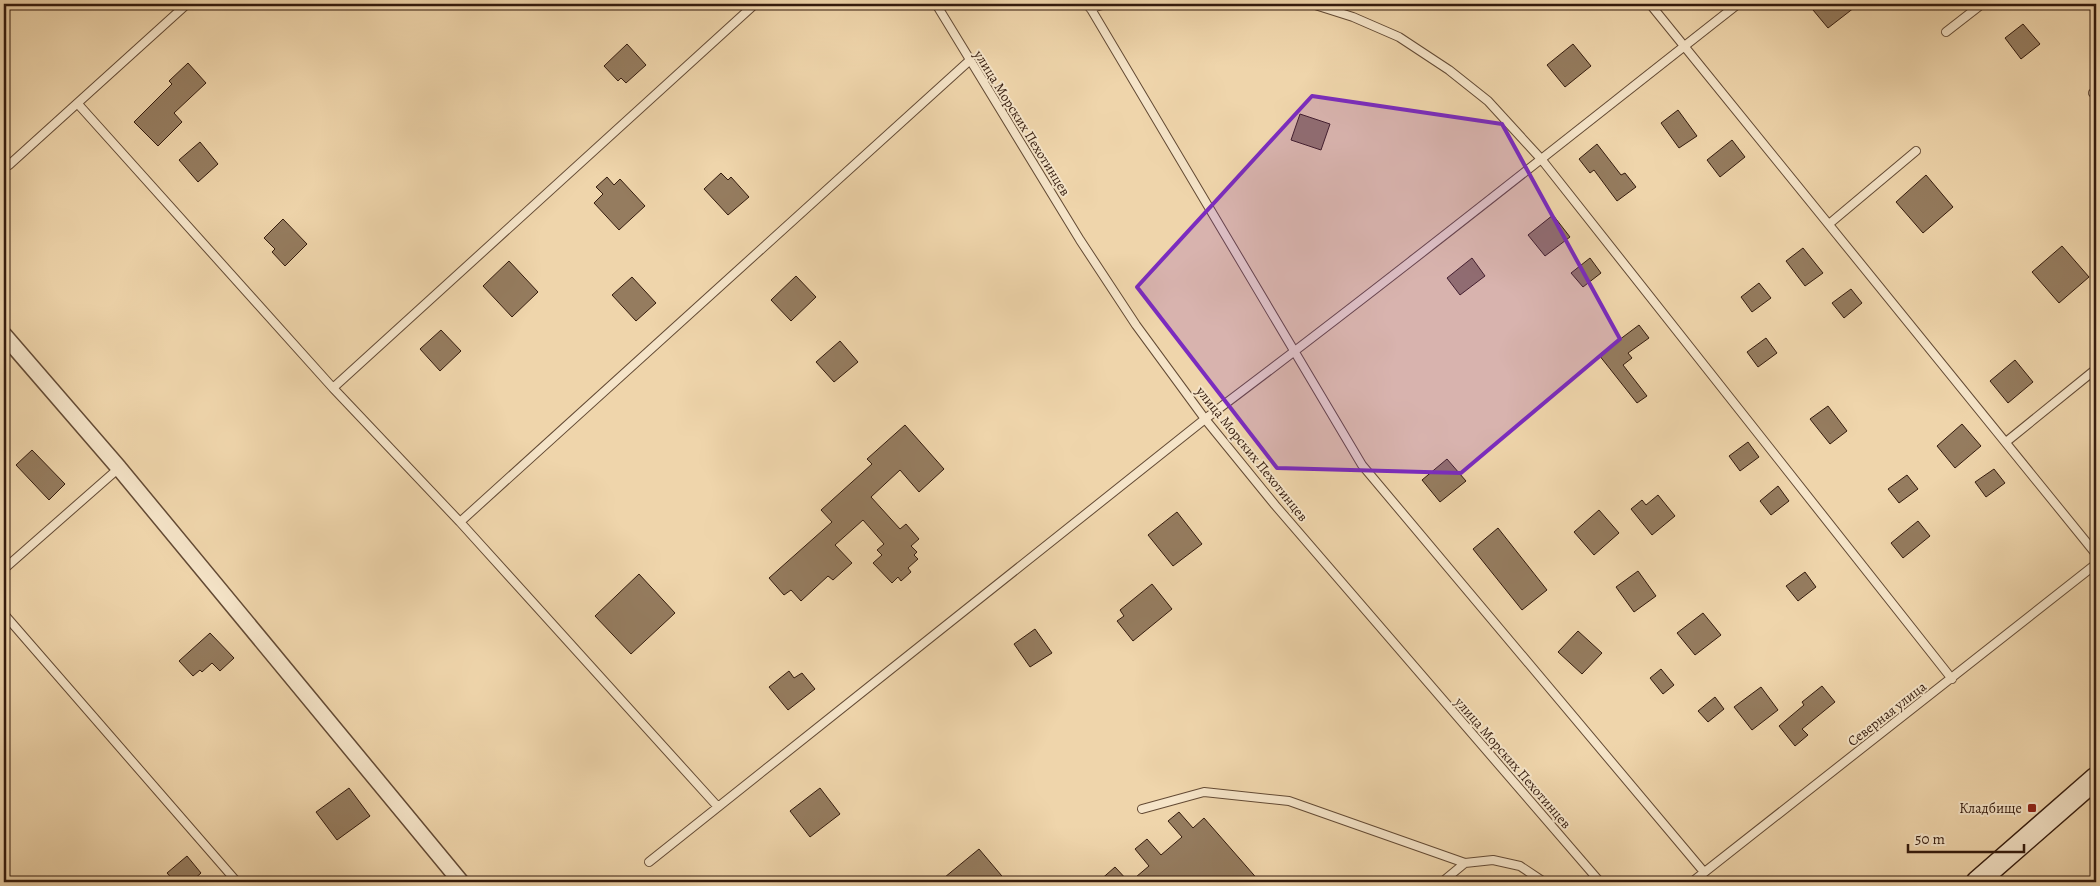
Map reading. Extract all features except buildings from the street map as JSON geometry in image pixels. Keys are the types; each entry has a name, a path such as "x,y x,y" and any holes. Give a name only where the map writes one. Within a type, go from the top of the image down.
{"main road":[{"path":"1977,882 2096,778"}],"street":[{"path":"4,336 119,468 462,882"}],"lane":[{"path":"10,165 187,4"},
{"path":"333,388 755,4"},
{"name":"улица Морских Пехотинцев","path":"936,4 969,61 1085,248 1136,324 1205,419 1276,505 1600,882"},
{"path":"1107,4 1089,6 1362,465 1704,872"},
{"path":"1312,4 1353,17 1399,37 1449,70 1488,101 1542,160 1952,679"},
{"path":"1650,4 2096,554"},
{"path":"649,862 1205,419 1296,352 1738,4"},
{"path":"1946,32 1982,4"},
{"path":"460,522 969,61"},
{"path":"78,104 333,388 460,522 718,807"},
{"path":"1829,224 1916,151"},
{"path":"2006,442 2096,369"},
{"path":"4,569 119,468"},
{"name":"Северная улица","path":"1692,882 2096,564"},
{"path":"4,614 237,882"},
{"path":"1142,809 1204,792 1289,801 1465,863 1493,860 1520,866 1544,882"},
{"path":"1442,882 1465,863"}],"highlighted area":[{"path":"1312,96 1502,124 1620,339 1461,473 1277,468 1137,287"}],"place":[{"name":"Кладбище","path":"2032,808"}]}
